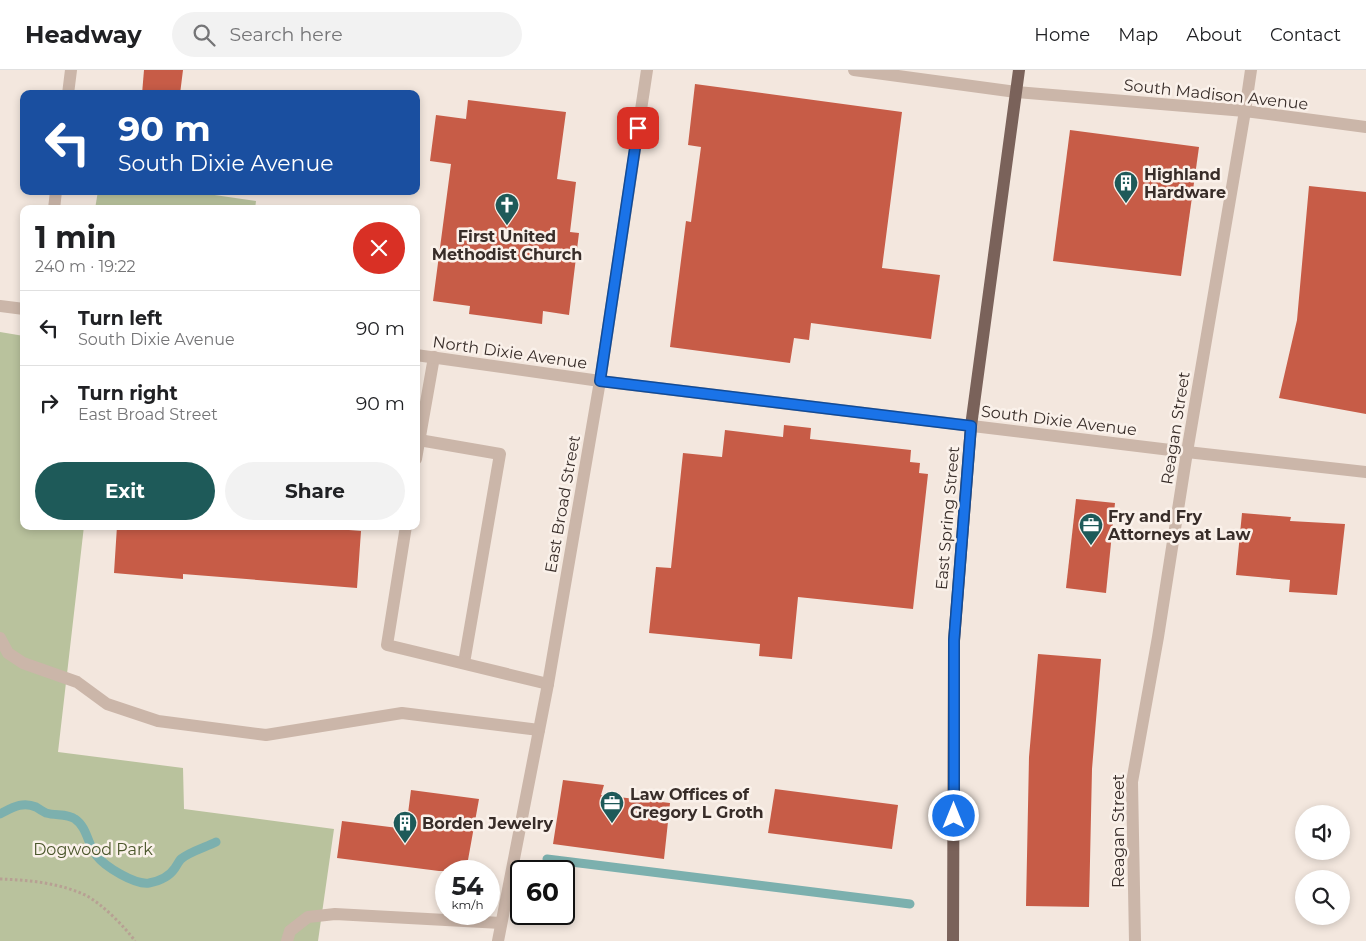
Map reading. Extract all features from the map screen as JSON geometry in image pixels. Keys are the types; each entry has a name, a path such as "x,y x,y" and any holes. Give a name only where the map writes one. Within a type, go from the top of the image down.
{"main road":[{"name":"East Spring Street","path":"953,941 954,640 971,426 1019,70"}],"street":[{"path":"68,90 71,70"},
{"name":"East Broad Street","path":"498,941 548,684 600,381 647,70"},
{"name":"South Madison Avenue","path":"854,70 1016,92 1245,112 1366,127"},
{"name":"Reagan Street","path":"1135,941 1132,782 1159,630 1251,70"},
{"path":"0,306 20,308"},
{"name":"North Dixie Avenue","path":"420,356 600,381"},
{"path":"420,435 434,358"},
{"name":"South Dixie Avenue","path":"600,381 1366,472"},
{"path":"420,440 500,454 464,663"},
{"path":"405,530 387,645 548,684"},
{"path":"0,638 8,653 23,662 77,682 107,704 158,721 266,735 402,713 539,730"},
{"path":"287,941 290,931 308,917 336,914 501,923"}],"path":[{"path":"0,879 26,880 55,885 88,896 111,914 135,941"}],"green space":[{"path":"97,195 215,195 256,201 256,205 96,205"},
{"name":"Dogwood Park","path":"0,332 20,335 20,530 84,530 58,752 183,768 184,809 334,829 318,941 0,941"}],"building":[{"path":"144,70 183,70 180,90 142,90"},
{"path":"695,84 902,112 882,268 940,275 931,339 811,323 809,340 794,338 790,363 670,347 686,221 691,222 701,147 688,145"},
{"path":"468,100 566,112 557,179 576,182 570,232 579,233 569,315 543,311 542,324 469,314 470,306 433,301 451,164 430,161 436,115 466,119"},
{"name":"Highland Hardware","path":"1070,130 1199,147 1181,276 1053,261"},
{"path":"1309,186 1366,192 1366,414 1279,398 1297,320"},
{"path":"784,425 811,428 810,439 911,450 910,462 920,463 919,473 928,474 913,609 798,597 792,659 759,656 760,644 649,633 656,567 671,568 683,453 722,457 725,430 783,437"},
{"name":"Fry and Fry Attorneys at Law","path":"1076,499 1115,503 1106,593 1066,588"},
{"path":"1242,513 1291,517 1290,521 1345,524 1337,595 1289,592 1290,580 1236,575"},
{"path":"117,530 361,531 357,588 183,574 183,579 114,573"},
{"path":"1038,654 1101,659 1092,769 1089,907 1026,906 1029,757"},
{"name":"Law Offices of Gregory L Groth","path":"563,780 604,785 601,795 670,803 664,859 553,844"},
{"path":"775,789 898,805 892,849 768,833"},
{"name":"Borden Jewelry","path":"411,790 479,799 468,860 435,860 435,870 337,858 342,821 406,829"}],"waterway":[{"path":"0,814 17,806 31,805 46,813 72,817 79,822 85,831 93,851 100,860 128,878 143,883 164,878 173,871 184,856 216,842"},
{"path":"547,859 910,904"}],"place":[{"name":"Highland Hardware","path":"1126,204"},
{"name":"First United Methodist Church","path":"507,226"},
{"name":"Fry and Fry Attorneys at Law","path":"1091,546"},
{"name":"Law Offices of Gregory L Groth","path":"612,824"},
{"name":"Borden Jewelry","path":"405,844"}],"route":[{"path":"638,128 600,381 971,426 954,640 954,816"}]}
